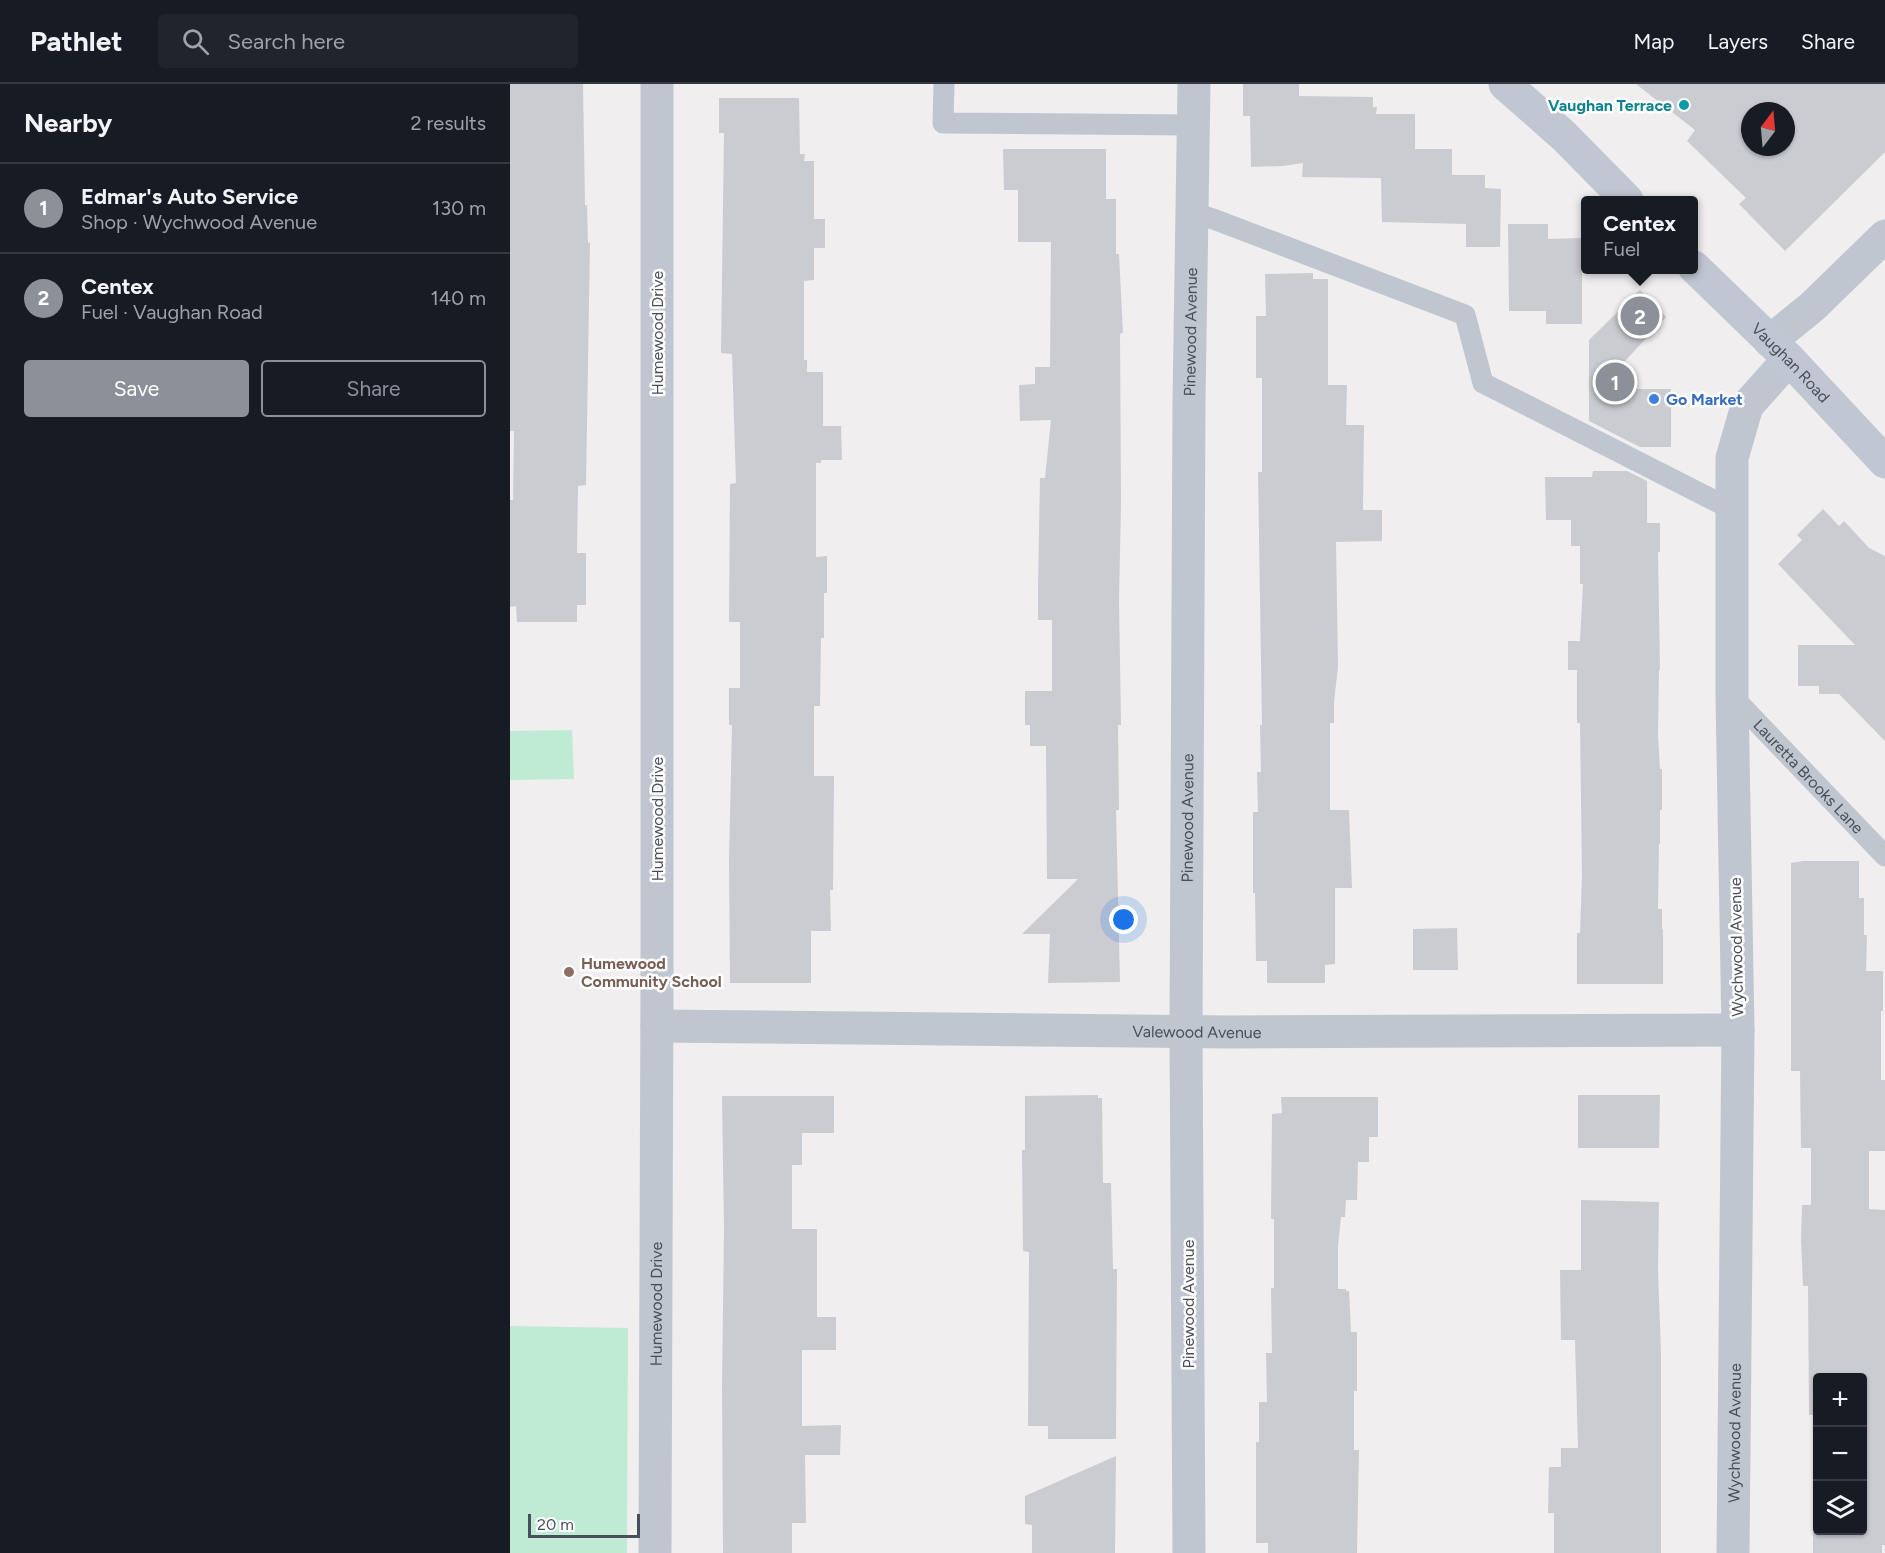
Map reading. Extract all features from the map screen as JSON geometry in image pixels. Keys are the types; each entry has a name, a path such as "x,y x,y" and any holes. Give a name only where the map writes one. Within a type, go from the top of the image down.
{"street":[{"name":"Humewood Drive","path":"655,1553 657,84"},
{"name":"Pinewood Avenue","path":"1190,1553 1186,1031 1188,401 1194,84"},
{"path":"1505,84 1564,136 1622,196"},
{"name":"Wychwood Avenue","path":"1733,1553 1738,1030 1732,696 1732,458 1747,406 1779,350 1812,308 1885,236"},
{"name":"Vaughan Road","path":"1698,271 1779,350 1885,462"},
{"name":"Valewood Avenue","path":"657,1026 1186,1031 1738,1030"}],"lane":[{"path":"944,84 943,123 1192,125"},
{"path":"1191,212 1216,219 1466,315 1483,383 1733,510"},
{"name":"Lauretta Brooks Lane","path":"1732,696 1885,856"}],"green space":[{"path":"572,730 574,779 510,780 510,731"},
{"path":"510,1326 628,1328 627,1553 510,1553"}],"building":[{"path":"510,84 583,84 585,205 587,205 588,243 590,243 586,485 578,486 577,553 586,553 586,605 577,605 577,622 517,622 516,606 510,607 510,500 513,500 514,431 510,431"},
{"path":"1243,84 1299,84 1299,96 1373,97 1373,107 1377,107 1376,114 1415,114 1415,149 1452,149 1452,175 1485,175 1485,188 1501,189 1500,247 1466,247 1466,224 1382,222 1381,178 1302,177 1303,163 1251,167 1250,116 1243,116"},
{"path":"1636,84 1885,84 1885,152 1785,251 1739,204 1746,198 1687,141 1695,130"},
{"path":"719,98 799,98 800,154 805,154 804,161 814,161 814,219 825,219 825,248 814,248 814,280 804,281 804,360 807,360 807,372 823,372 823,426 841,426 842,460 821,460 821,463 816,463 816,557 827,556 827,593 824,593 824,638 821,638 820,706 814,706 814,776 834,776 833,890 830,890 831,931 811,931 811,983 730,983 729,860 732,725 729,725 729,688 740,688 740,622 729,622 730,484 736,483 732,354 721,353 724,133 719,133"},
{"path":"1003,149 1106,149 1106,199 1116,199 1116,254 1119,254 1123,333 1120,334 1121,725 1118,725 1119,810 1116,810 1120,982 1048,983 1050,934 1022,934 1078,879 1047,879 1046,746 1030,746 1030,725 1025,725 1025,691 1052,691 1052,620 1038,620 1040,478 1045,478 1051,420 1020,421 1019,385 1035,384 1035,367 1050,367 1051,242 1018,242 1018,190 1004,190"},
{"path":"1508,224 1548,224 1548,239 1581,238 1582,324 1546,324 1546,311 1509,311"},
{"path":"1313,273 1313,279 1328,279 1328,385 1347,385 1346,425 1364,425 1363,510 1382,510 1382,541 1336,542 1338,667 1334,723 1330,723 1330,810 1349,810 1352,888 1335,888 1335,964 1325,965 1325,983 1267,983 1267,961 1256,961 1255,893 1253,893 1253,812 1258,812 1257,772 1261,772 1260,725 1262,725 1258,472 1262,472 1262,378 1256,378 1256,316 1266,316 1265,274"},
{"path":"1640,290 1666,317 1599,389 1671,389 1671,447 1640,447 1589,421 1589,340"},
{"path":"1593,471 1627,471 1647,481 1647,523 1660,523 1658,735 1660,769 1662,769 1662,810 1660,810 1658,909 1662,909 1663,984 1577,984 1577,933 1580,933 1582,876 1580,723 1577,723 1577,670 1568,670 1568,641 1580,641 1583,584 1580,584 1580,546 1571,546 1571,520 1546,520 1545,477 1592,477"},
{"path":"1823,509 1839,526 1844,521 1869,548 1885,556 1885,741 1839,694 1819,694 1819,686 1798,686 1798,645 1855,645 1778,564 1802,540 1797,535"},
{"path":"1859,861 1859,898 1864,898 1864,935 1867,935 1866,971 1883,971 1881,1080 1885,1080 1885,1151 1869,1151 1869,1209 1885,1210 1885,1545 1882,1545 1882,1553 1813,1553 1813,1535 1867,1535 1867,1373 1813,1373 1813,1415 1809,1415 1808,1286 1803,1286 1801,1240 1802,1205 1811,1205 1811,1148 1801,1148 1800,1071 1791,1071 1791,863"},
{"path":"1457,928 1458,970 1413,970 1413,929"},
{"path":"1098,1095 1098,1098 1102,1098 1103,1183 1111,1183 1113,1269 1117,1269 1116,1439 1048,1439 1048,1426 1028,1426 1029,1252 1023,1251 1022,1150 1025,1150 1025,1096"},
{"path":"1578,1095 1660,1095 1659,1148 1578,1148"},
{"path":"722,1096 834,1096 834,1133 802,1133 802,1165 792,1165 792,1229 817,1229 817,1317 836,1317 836,1350 802,1350 802,1426 841,1425 840,1455 805,1455 806,1523 792,1523 792,1553 723,1553"},
{"path":"1281,1097 1378,1097 1378,1137 1369,1137 1369,1162 1358,1162 1357,1200 1346,1200 1345,1217 1341,1217 1338,1246 1338,1289 1349,1291 1351,1332 1357,1332 1354,1450 1359,1450 1357,1553 1268,1553 1268,1543 1256,1543 1256,1442 1259,1442 1259,1402 1267,1402 1266,1353 1272,1353 1271,1288 1274,1288 1274,1219 1271,1219 1272,1114 1282,1113"},
{"path":"1581,1200 1659,1202 1661,1553 1554,1553 1554,1513 1548,1513 1549,1467 1561,1467 1561,1448 1578,1448 1575,1340 1561,1340 1560,1270 1581,1270"},
{"path":"1116,1456 1115,1553 1032,1553 1032,1525 1025,1524 1025,1496"}],"place":[{"name":"Vaughan Terrace","path":"1684,105"},
{"name":"Centex","path":"1640,316"},
{"name":"Edmar's Auto Service","path":"1615,382"},
{"name":"Go Market","path":"1654,399"},
{"name":"Humewood Community School","path":"569,972"}]}
